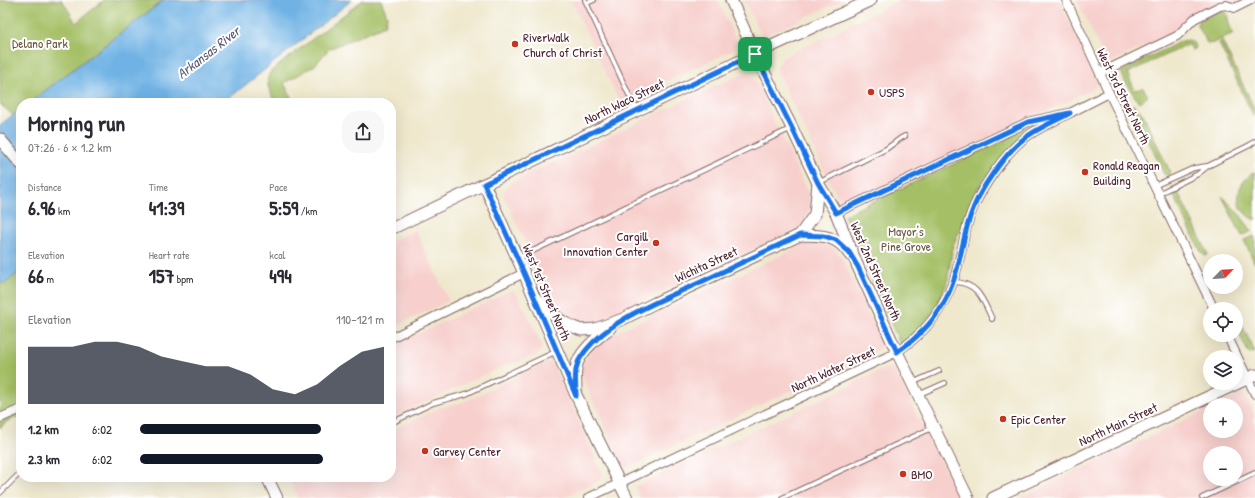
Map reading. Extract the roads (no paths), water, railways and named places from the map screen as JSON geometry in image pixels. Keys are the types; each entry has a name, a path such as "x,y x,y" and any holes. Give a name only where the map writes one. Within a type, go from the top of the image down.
{"street":[{"name":"West 2nd Street North","path":"731,0 755,54 818,183 836,213 858,267 897,352 968,498"},
{"name":"North Waco Street","path":"396,226 871,0"},
{"name":"West 3rd Street North","path":"1066,0 1109,93 1211,302"},
{"path":"1100,73 1177,36 1194,19 1220,6 1226,5 1235,8 1251,0"},
{"path":"836,213 1028,122 1070,113 1109,93"},
{"name":"North Water Street","path":"588,498 897,352 916,337 938,312 953,282 970,217 978,198 991,178 1007,156 1020,142 1031,134 1070,113"},
{"path":"0,139 16,158"},
{"path":"800,235 815,214 818,183"},
{"name":"West 1st Street North","path":"484,184 518,258 576,396 627,498"},
{"path":"800,235 824,236 836,240 849,252 858,267"},
{"name":"Wichita Street","path":"623,319 800,235"},
{"path":"396,336 524,273"},
{"path":"535,298 560,320 581,330 595,329 623,319"},
{"path":"576,396 576,368 580,358 588,347 600,336 623,319"},
{"path":"1231,342 1251,377 1255,394"},
{"name":"North Main Street","path":"993,498 1251,377"},
{"path":"0,418 16,411"},
{"path":"271,482 277,498"}],"lane":[{"path":"594,0 586,2 636,111"},
{"path":"518,258 792,128"},
{"path":"818,183 886,150 905,136"},
{"path":"1158,194 1198,174 1208,166 1253,145 1255,141"},
{"path":"1154,186 1194,168 1208,166"},
{"path":"953,282 968,284 975,289 992,319"},
{"path":"396,421 433,403 466,394 557,351"},
{"path":"912,383 939,371"},
{"path":"917,395 945,383"},
{"path":"782,498 933,428"},
{"path":"1202,498 1255,473"},
{"path":"0,493 16,477"}],"water":[{"name":"Arkansas River","path":"164,0 352,0 229,98 36,98"},
{"path":"16,113 16,275 4,284 2,282 0,283 0,125"}],"place":[{"name":"RiverWalk Church of Christ","path":"515,44"},
{"name":"USPS","path":"871,92"},
{"name":"Ronald Reagan Building","path":"1085,172"},
{"name":"Cargill Innovation Center","path":"656,243"},
{"name":"Epic Center","path":"1003,419"},
{"name":"Garvey Center","path":"425,451"},
{"name":"BMO","path":"903,474"}],"park label":[{"name":"Delano Park","path":"40,43"},
{"name":"Mayor's Pine Grove","path":"906,238"}]}
